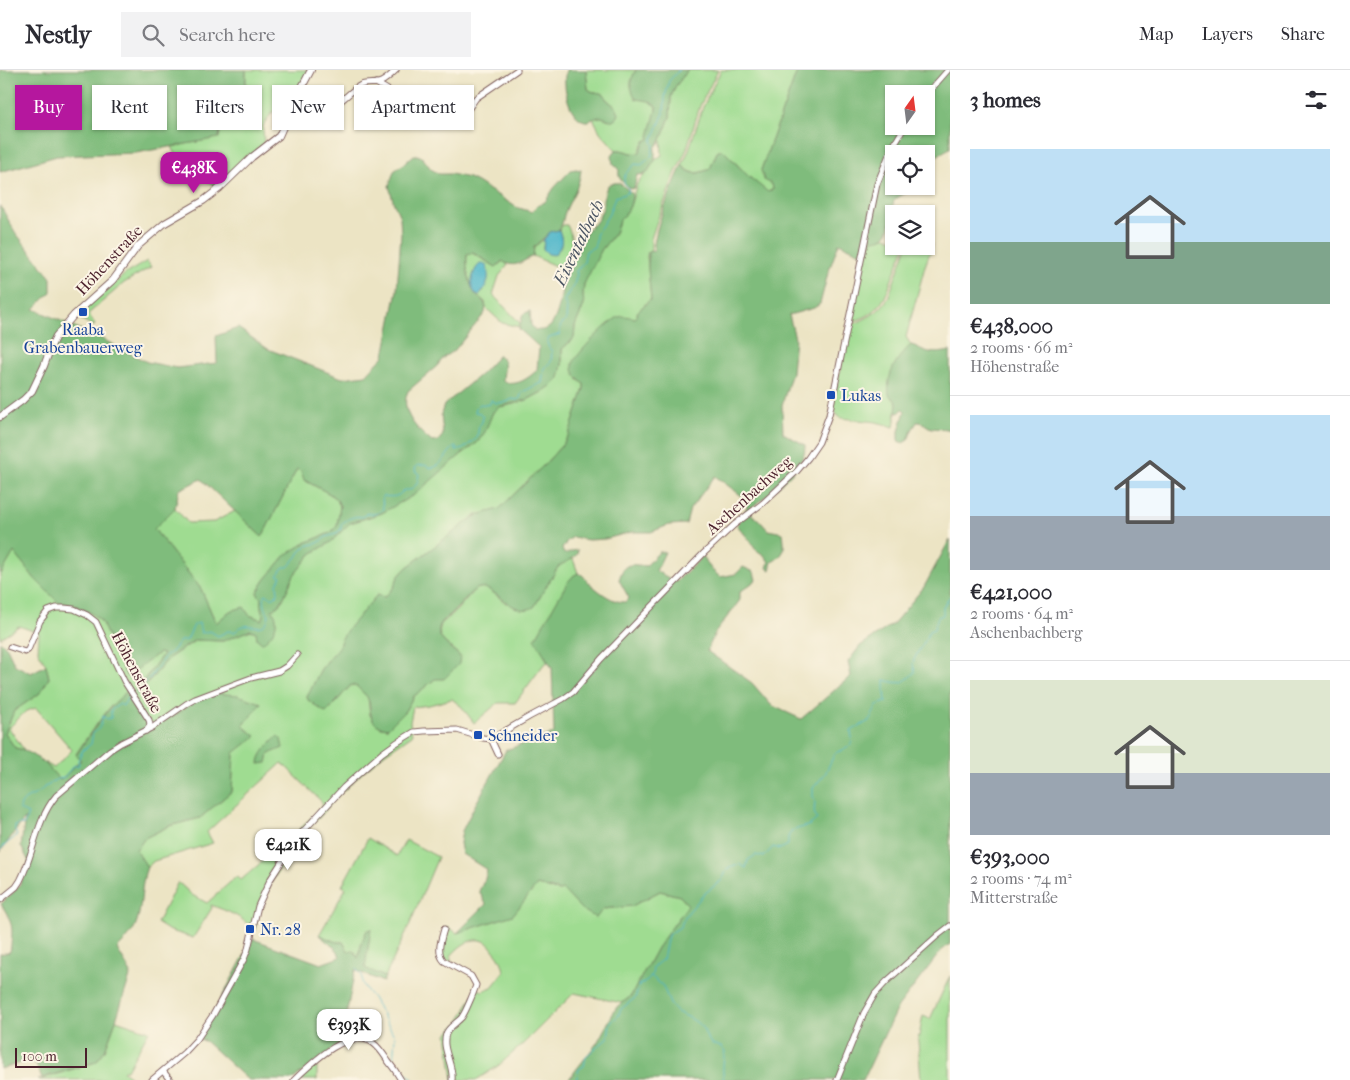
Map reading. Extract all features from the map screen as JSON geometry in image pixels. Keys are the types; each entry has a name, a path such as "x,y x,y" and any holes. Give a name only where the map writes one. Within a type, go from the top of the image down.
{"street":[{"name":"Höhenstraße","path":"302,85 311,70"},
{"path":"344,98 360,85 381,82 396,70"},
{"path":"376,83 430,116 453,123 461,120 480,94 517,70"},
{"path":"935,85 948,70"},
{"name":"Höhenstraße","path":"0,417 24,400 32,391 56,336 74,315 113,280 138,246 165,224 211,196 252,157 280,136 283,130"},
{"name":"Aschenbachweg","path":"491,739 568,696 601,659 704,553 734,525 773,494 797,471 815,449 822,436 829,415 877,184 891,150 900,135"},
{"name":"Höhenstraße","path":"10,647 25,652 28,650 40,621 51,609 74,609 87,614 96,622 124,681 149,720 149,727 146,731"},
{"path":"0,900 16,887 20,881 47,809 56,796 110,750 146,731 195,699 251,678 279,671 287,666 297,655"},
{"path":"152,1080 191,1046 213,1015 244,959 258,906 264,893 286,855 303,831 344,787 382,754 414,732 457,730 491,739 498,754"},
{"path":"837,1080 864,1013 875,994 887,981 950,926"},
{"path":"444,929 439,950 441,957 444,961 471,976 476,985 462,1016 448,1030 446,1035 452,1080"},
{"path":"294,1080 316,1060 336,1046 346,1041 355,1040 366,1040 374,1044 401,1080"},
{"path":"163,1071 170,1080"}],"green space":[{"path":"0,70 246,70 246,85 177,85 177,130 220,130 219,138 136,153 57,156 0,172"},
{"path":"246,70 308,70 300,85 272,85 272,112 263,126 264,145 225,182 216,187 181,163 172,147 219,137 220,130 262,130 262,85 246,85"},
{"path":"566,70 586,70 588,89 605,95 606,99 617,108 619,114 617,118 611,120 598,117 585,121 579,118 570,107 565,83"},
{"path":"586,70 636,70 633,76 649,101 656,106 650,139 642,145 639,153 616,150 600,132 593,118 601,117 609,120 617,108 606,99 605,95 588,89"},
{"path":"636,70 688,70 675,87 671,97 670,117 661,140 655,148 655,160 646,174 637,175 634,188 631,189 620,179 619,170 613,164 612,155 616,150 639,153 645,141 650,139 649,136 656,110 656,106 649,101 636,99 634,95 631,84"},
{"path":"688,70 718,70 700,106 686,151 675,174 651,239 651,251 648,252 647,256 651,299 638,311 635,318 628,317 577,379 584,384 584,389 569,434 563,444 499,509 477,515 406,568 385,598 377,595 341,640 339,647 321,669 307,697 308,700 326,713 352,684 356,685 368,698 370,715 373,720 381,727 388,728 405,711 413,697 460,656 442,640 439,632 441,624 456,611 474,590 486,587 506,603 534,607 558,567 564,562 573,559 578,573 573,576 544,655 548,662 544,664 515,703 498,703 474,723 462,707 452,699 413,707 410,722 412,735 383,755 362,773 304,833 272,881 260,907 255,931 239,918 211,905 212,908 193,938 168,930 157,923 178,882 192,895 207,903 237,876 241,880 303,826 323,805 282,763 207,832 213,843 154,861 147,867 136,850 145,838 169,826 200,818 232,791 234,753 243,726 261,703 196,700 176,715 149,726 127,692 111,706 92,730 76,754 81,759 60,781 44,762 54,768 72,750 36,708 26,711 9,728 24,750 15,748 5,733 14,711 40,693 49,678 46,665 38,651 39,633 19,626 0,638 0,576 14,551 35,579 58,602 77,606 101,621 126,676 159,653 163,654 135,692 138,694 169,658 196,640 223,641 250,630 257,632 272,610 279,605 294,575 311,554 331,542 350,523 382,513 477,443 493,412 499,407 527,400 542,392 562,365 562,349 574,338 575,326 584,305 584,284 591,268 602,249 615,233 619,221 630,206 637,184 655,160 662,155 661,140 670,117 671,97 675,87"},
{"path":"721,70 800,70 796,74 761,170 772,184 773,189 768,193 721,150 717,152 710,169 695,173 682,165 703,107"},
{"path":"800,70 950,70 950,148 935,159 935,145 885,145 885,195 902,195 894,201 893,205 885,205 885,236 881,239 871,241 865,255 839,243 828,273 820,304 814,308 789,315 795,338 792,372 782,405 783,433 805,445 800,463 793,472 751,508 752,515 768,530 783,533 784,550 772,562 770,570 767,568 769,562 765,556 755,549 737,525 747,507 746,499 715,476 690,509 686,524 669,525 651,532 632,532 605,539 588,540 573,537 567,541 562,549 564,554 574,550 578,550 577,553 573,558 558,567 534,607 519,609 485,588 473,591 439,627 440,637 460,656 459,664 444,679 435,679 413,697 405,711 388,728 376,724 371,716 367,697 355,686 351,685 326,713 308,700 307,697 321,669 339,647 347,630 377,595 385,597 406,568 472,518 499,509 563,444 569,434 584,389 584,384 577,378 573,370 575,360 586,346 615,319 621,316 635,318 638,311 651,299 648,252 654,251 656,232 682,165 695,173 710,169 717,152 721,150 768,192 773,189 772,184 764,180 761,170 796,74"},
{"path":"414,155 417,155 422,157 431,169 439,174 451,174 469,178 516,207 532,212 537,206 545,202 554,188 571,170 581,170 578,183 559,230 550,232 534,247 533,256 514,265 502,261 496,267 473,253 467,255 470,282 475,294 484,302 485,313 454,351 445,356 437,366 408,391 406,398 406,406 411,420 432,442 438,441 443,435 441,414 444,405 481,374 499,355 504,364 503,381 508,383 522,381 537,370 539,347 519,329 523,314 530,311 531,325 535,330 545,330 551,325 557,314 562,292 562,281 557,278 561,271 567,273 588,229 597,221 603,208 603,199 607,186 618,183 632,193 630,206 619,221 615,233 602,249 584,284 584,305 575,326 574,338 562,349 562,365 559,378 554,384 527,400 499,407 493,412 485,432 477,443 414,495 382,513 350,523 331,542 311,554 294,575 279,605 272,610 276,616 276,625 265,641 262,643 257,639 256,632 251,630 223,641 195,640 169,658 138,694 135,692 163,654 159,653 127,677 101,621 77,606 58,602 35,579 14,552 0,576 0,205 15,232 51,278 51,292 34,309 100,338 147,362 177,368 217,363 216,336 238,328 268,349 342,378 366,375 384,356 397,290 401,234 400,217 389,186 394,171","holes":["297,469 301,471 304,480 330,494 337,500 340,506 337,526 330,533 305,543 286,555 265,580 257,593 262,600 261,608 264,615 262,620 249,615 244,607 230,611 216,623 201,589 154,529 175,508 179,490 201,479 262,537"]},
{"path":"563,225 567,225 571,238 567,273 533,256 534,247 544,239 543,249 554,254 557,251 561,243 559,230"},
{"path":"885,237 885,255 901,255 882,302 872,313 853,321 851,318 861,266 870,242"},
{"path":"472,253 496,267 503,261 508,265 499,276 493,295 520,323 519,327 502,323 486,308 485,302 478,296 484,290 473,275 472,287 468,275 467,255"},
{"path":"904,255 929,255 906,337 911,345 905,351 893,398 897,402 894,427 876,422 841,418 835,412 833,403 849,328 872,315 881,308 888,298"},
{"path":"147,261 151,267 124,283 88,314 95,324 94,326 78,318 78,315 114,281 116,282 125,274"},
{"path":"911,345 930,352 950,351 950,430 932,428 917,422 908,440 903,443 898,441 898,435 905,411 903,409 899,413 896,412 897,402 889,395 888,388 893,367"},
{"path":"297,469 301,471 304,480 330,494 337,500 340,506 337,526 330,533 305,543 281,561 265,580 257,593 262,600 261,608 264,615 262,620 230,611 216,623 201,589 154,529 175,508 188,523 214,522 235,511 262,537"},
{"path":"950,539 950,944 941,951 896,1010 863,1080 568,1080 597,1043 616,1008 631,996 657,948 688,905 680,896 660,891 632,906 603,909 596,918 581,909 563,890 559,891 537,885 513,915 457,933 486,904 479,891 487,870 462,854 460,843 462,831 506,750 554,733 552,668 535,639 567,583 578,573 608,597 616,601 625,602 629,598 619,580 625,567 631,565 646,566 659,552 665,552 656,571 676,582 703,556 711,569 720,577 736,574 743,567 754,572 756,580 740,592 740,600 715,633 707,651 752,683 771,705 801,719 851,676 848,662 860,646 893,624 924,587"},
{"path":"0,641 7,648 15,665 31,673 46,665 49,678 40,693 14,711 5,733 15,748 24,750 44,762 60,780 81,760 76,755 106,713 127,691 149,726 176,715 196,700 214,693 238,695 261,703 243,726 256,736 234,753 232,791 200,818 169,826 145,838 136,850 147,867 143,880 139,914 136,925 131,933 117,949 131,973 105,1050 96,1062 42,1078 34,1059 0,1069 0,954 10,952 12,932 12,927 1,904 19,886 29,862 21,846 25,818 0,852"},
{"path":"278,736 281,739 283,748 269,754 267,763 259,764 263,752"},
{"path":"368,838 397,856 406,840 438,857 385,977 365,969 362,941 358,959 348,951 343,942 337,942 319,935 346,888 342,886"},
{"path":"537,885 559,891 563,889 581,909 632,906 660,891 680,896 688,905 657,948 631,996 622,1003 574,993 498,1066 476,1080 453,1080 447,1034 459,1022 477,988 482,991 492,987 504,972 498,956 486,942 481,940 471,941 462,945 451,956 451,962 444,959 441,950 447,926 457,933 512,915"},
{"path":"371,929 365,968 385,977 383,982 355,970 344,1026 371,1030 375,1032 374,1035 367,1039 345,1040 292,1080 248,1080 205,1041 199,1040 253,939 321,964 340,957 334,947 319,935 337,942 343,942 348,951 354,950 358,958 362,941 367,930"},
{"path":"950,976 950,1080 921,1080 918,1041 923,1016 930,1019"},
{"path":"116,1020 149,1031 127,1070 123,1071 135,1080 38,1080 96,1062 105,1050"},
{"path":"313,1065 317,1066 317,1080 297,1080"}],"water":[{"path":"559,230 562,240 561,246 554,255 548,254 543,249 544,239 550,232"},
{"path":"481,263 487,266 488,279 486,286 478,296 473,288 472,279 475,270"}],"waterway":[{"name":"Eisentalbach","path":"136,693 141,689 144,682 150,678 165,656 180,641 187,640 194,625 199,623 201,633 210,631 218,636 228,631 234,632 241,627 264,625 269,615 264,600 265,594 274,597 278,593 277,584 281,576 278,575 284,567 288,567 306,546 318,543 326,537 336,534 341,529 341,524 351,518 362,517 367,513 374,514 379,512 383,509 382,496 397,496 404,490 410,490 417,484 419,474 415,471 416,466 435,467 456,446 456,451 463,449 477,438 483,417 480,413 475,412 480,404 490,404 491,400 496,403 507,402 512,399 517,400 522,392 542,383 544,368 551,362 552,351 547,342 549,338 560,334 561,326 566,320 567,308 564,301 573,288 577,274 576,271 584,262 586,251 594,247 596,235 609,214 615,197 629,191 624,183 625,174 635,164 641,165 651,157 654,145 652,141 664,113 669,81 679,70"},
{"path":"576,1080 579,1069 584,1066 586,1056 608,1038 610,1023 618,1016 621,1009 635,998 640,984 648,980 653,967 663,959 668,935 680,927 686,915 704,894 722,880 727,869 740,864 746,868 748,860 756,855 764,857 773,847 780,849 788,845 788,837 791,831 810,825 817,819 814,812 813,788 825,774 835,753 851,744 851,731 869,721 877,705 886,702 885,680 899,683 908,679 915,672 913,664 916,656 929,631 934,629 938,617 943,615 943,607 950,596"},
{"name":"Eisentalbach","path":"0,850 17,835 15,826 24,825 28,814 20,810 23,802 53,781 64,777 73,766 79,765 78,760 83,750 91,744 93,733 99,728 103,716 107,719 111,718 111,710 120,704 123,706 128,697"},
{"path":"356,969 362,975 362,983 373,998 395,1037 393,1062 414,1080"},
{"path":"651,976 663,986 670,1004 677,1012 702,1026 712,1044 721,1047 725,1052 724,1080"}],"place":[{"name":"Raaba Grabenbauerweg","path":"83,312"},
{"name":"Lukas","path":"831,395"},
{"name":"Schneider","path":"478,735"},
{"name":"Nr. 28","path":"250,929"}]}
